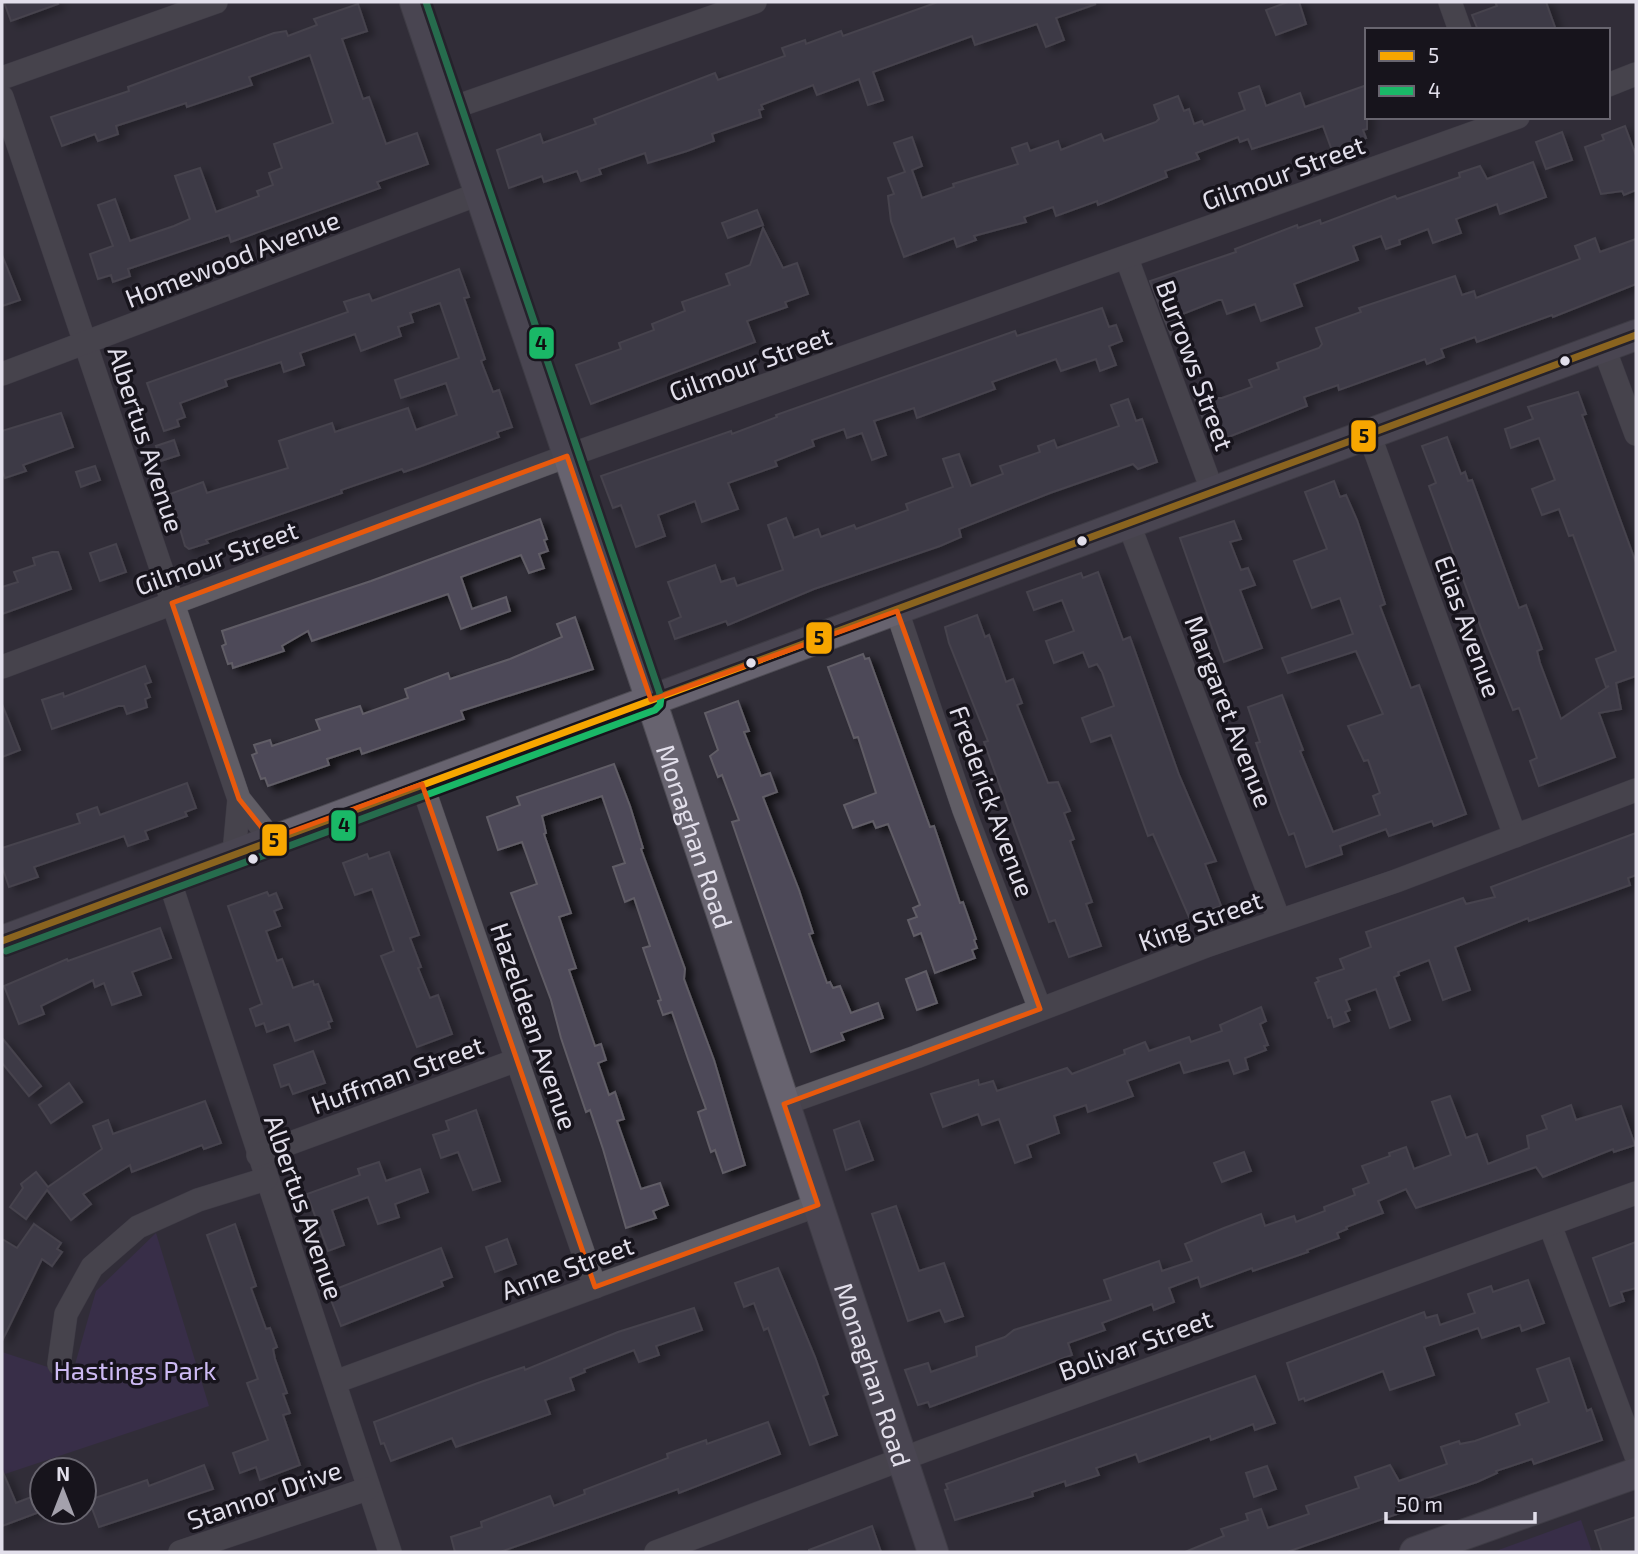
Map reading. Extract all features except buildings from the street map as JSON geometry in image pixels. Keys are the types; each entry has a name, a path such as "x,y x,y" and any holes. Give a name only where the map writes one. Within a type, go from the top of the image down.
{"main road":[{"name":"Monaghan Road","path":"415,2 651,700 933,1552"},
{"path":"2,941 271,839 897,611 1212,490 1636,335"},
{"path":"1415,1552 1636,1473"}],"street":[{"path":"2,78 216,2"},
{"path":"452,108 755,2"},
{"path":"1450,2 1459,28"},
{"path":"1610,84 1635,78"},
{"name":"Albertus Avenue","path":"2,97 239,799 271,839"},
{"name":"Gilmour Street","path":"2,667 567,456 1127,259 1492,122"},
{"name":"Homewood Avenue","path":"2,374 481,193"},
{"name":"Burrows Street","path":"1127,259 1212,490"},
{"path":"1604,348 1636,434"},
{"name":"Elias Avenue","path":"1369,434 1515,836"},
{"name":"Margaret Avenue","path":"1128,522 1279,920"},
{"name":"Frederick Avenue","path":"897,611 964,810 1040,1009"},
{"name":"Hazeldean Avenue","path":"422,784 594,1287"},
{"name":"King Street","path":"784,1104 1279,920 1396,881 1636,790"},
{"name":"Albertus Avenue","path":"234,853 239,799"},
{"name":"Albertus Avenue","path":"169,879 335,1382 367,1489 390,1552"},
{"name":"Huffman Street","path":"258,1155 517,1060"},
{"path":"60,1364 66,1314 92,1268 138,1227 198,1200 266,1178"},
{"name":"Bolivar Street","path":"656,1552 1636,1193"},
{"name":"Anne Street","path":"335,1382 818,1205"},
{"path":"1550,1226 1636,1456"},
{"name":"Stannor Drive","path":"180,1552 367,1489"}],"highlighted area":[{"path":"567,456 651,700 897,611 1040,1009 784,1104 818,1205 595,1287 422,784 271,839 239,799 172,603"}],"green space":[{"name":"Hastings Park","path":"156,1233 209,1406 59,1456 28,1456 28,1466 2,1475 2,1352 72,1375 96,1291"},
{"path":"1581,1520 1592,1552 1493,1552"}],"transit line":[{"name":"4","path":"6,951 655,710 660,705 661,697 426,2"},
{"name":"5","path":"2,941 1636,335"}]}
